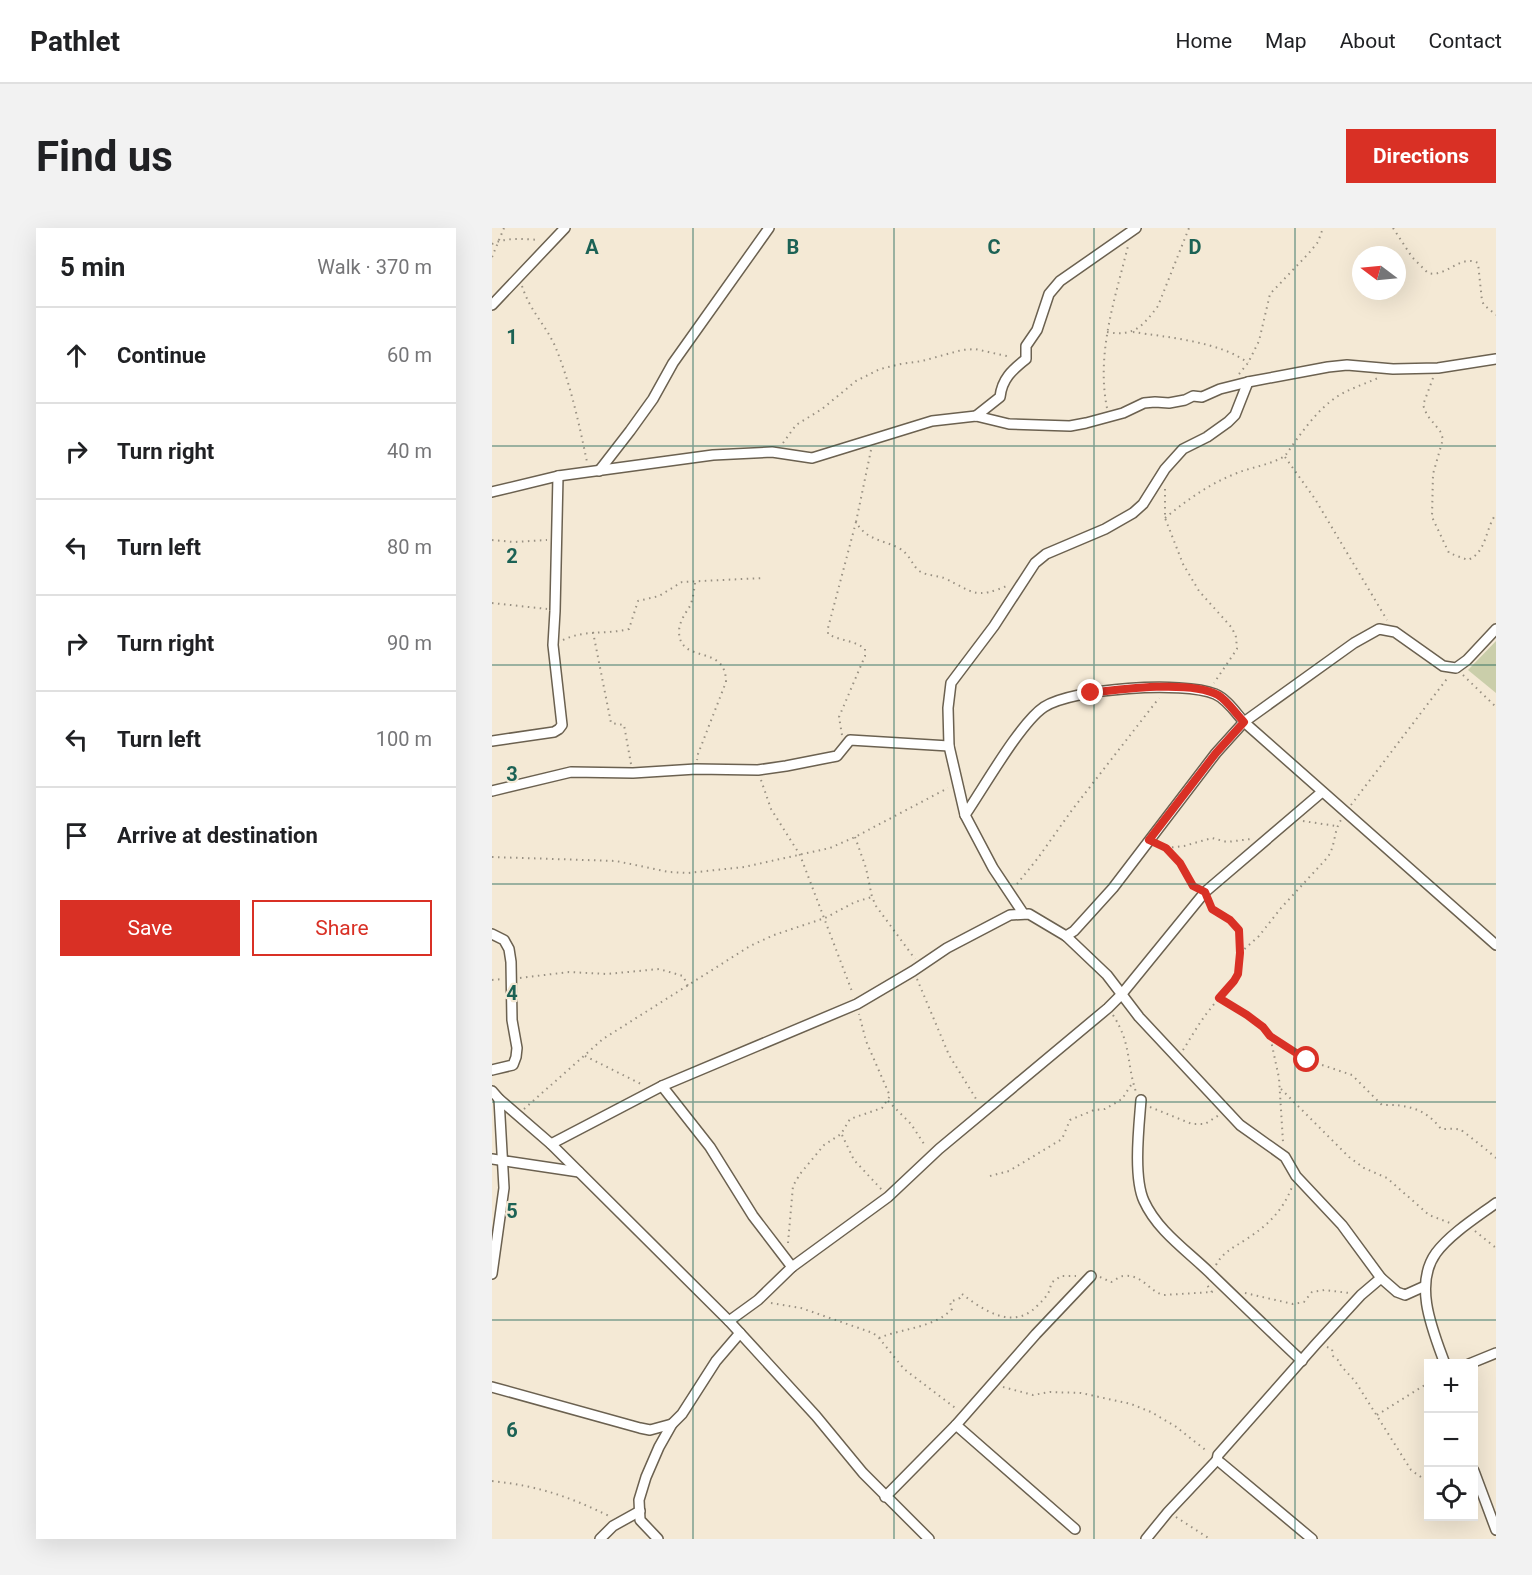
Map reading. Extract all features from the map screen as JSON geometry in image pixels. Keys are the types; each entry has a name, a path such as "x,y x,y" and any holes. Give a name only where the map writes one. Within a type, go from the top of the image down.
{"street":[{"path":"492,305 565,228"},
{"path":"599,471 653,399 673,363 769,228"},
{"path":"976,416 999,397 1001,385 1012,370 1026,359 1026,346 1037,330 1049,294 1060,281 1134,230"},
{"path":"492,492 558,476 713,455 772,452 812,458 932,421 976,416 1009,424 1070,426 1108,417 1144,404 1169,403 1193,396 1202,397 1220,389 1248,382 1328,366 1347,365 1393,369 1438,368 1496,359"},
{"path":"1023,913 993,868 965,814 948,746 948,708 951,683 994,626 1035,563 1046,554 1105,529 1133,513 1143,504 1165,469 1183,449 1207,437 1235,415 1248,382"},
{"path":"492,741 554,732 562,725 553,645 558,476"},
{"path":"1066,936 1074,931 1113,888 1216,753 1244,722 1296,682 1361,638 1380,629 1395,632 1443,666 1456,668 1467,660 1496,628"},
{"path":"965,814 1014,741 1042,708 1071,697 1126,689 1205,690 1222,699 1244,722 1496,945"},
{"path":"492,791 571,772 758,770 837,756 841,754 843,746 850,740 948,746"},
{"path":"729,1322 758,1300 792,1267 888,1197 932,1156 1108,1008 1205,892 1322,792"},
{"path":"551,1143 658,1088 856,1005 917,969 947,948 1010,915 1023,913 1038,918 1053,930 1066,936 1107,975 1139,1017 1240,1125 1285,1157 1296,1176 1342,1225 1381,1278 1396,1292 1405,1295 1425,1286"},
{"path":"492,934 504,940 509,949 512,1020 517,1048 513,1065 492,1070"},
{"path":"658,1088 710,1147 753,1216 792,1267"},
{"path":"492,1090 499,1099 551,1143 740,1333 816,1416 862,1473 929,1539"},
{"path":"492,1274 504,1188 503,1160 496,1133 499,1099"},
{"path":"1141,1100 1138,1148 1143,1200 1175,1241 1302,1361"},
{"path":"492,1159 579,1172"},
{"path":"1443,1359 1428,1311 1425,1286 1429,1268 1436,1253 1496,1203"},
{"path":"885,1497 956,1425 1091,1276"},
{"path":"1146,1539 1217,1460 1219,1451 1361,1295 1381,1278"},
{"path":"658,1539 640,1520 639,1500 646,1477 672,1424 682,1414 716,1361 740,1333"},
{"path":"1478,1360 1496,1353"},
{"path":"492,1387 640,1428 650,1430 672,1424"},
{"path":"956,1425 1074,1529"},
{"path":"1217,1460 1312,1539"},
{"path":"1478,1484 1496,1530"},
{"path":"600,1539 640,1510"}],"path":[{"path":"492,257 504,228"},
{"path":"1107,332 1122,335 1131,332 1142,324 1158,306 1189,228"},
{"path":"1238,375 1248,363 1259,341 1270,294 1309,253 1323,228"},
{"path":"1393,228 1412,256 1428,273 1439,274 1466,261 1478,263 1482,301 1496,315"},
{"path":"1108,417 1103,390 1107,332 1111,309 1134,230"},
{"path":"492,244 498,241 519,239 554,241"},
{"path":"520,277 531,309 555,346 577,416 589,472"},
{"path":"1131,332 1180,339 1220,349 1239,356 1248,363"},
{"path":"772,452 781,446 796,425 822,409 856,381 880,369 975,349 1026,359"},
{"path":"1438,368 1423,405 1427,415 1440,431 1443,440 1433,474 1432,517 1449,554 1467,560 1474,557 1484,543 1496,514"},
{"path":"1165,518 1192,495 1235,474 1285,456 1325,405 1348,390 1374,380 1393,369"},
{"path":"843,746 839,717 865,656 865,649 858,644 833,637 828,634 828,628 856,522 873,439"},
{"path":"1285,456 1315,499 1395,632"},
{"path":"1165,488 1165,518 1183,564 1199,591 1232,628 1236,637 1237,649 1226,668 1205,690"},
{"path":"856,522 866,535 906,553 918,570 943,578 975,594 992,592 1023,579"},
{"path":"492,540 513,542 556,539"},
{"path":"553,645 579,633 613,633 629,629 639,601 659,596 682,582 763,578"},
{"path":"695,581 691,604 681,621 680,638 689,650 715,657 723,665 726,673 726,682 698,754 696,769"},
{"path":"492,603 555,611"},
{"path":"593,632 610,723 624,725 633,773"},
{"path":"1240,953 1259,936 1281,908 1328,858 1332,851 1337,826 1456,668 1496,707"},
{"path":"1009,893 1166,688"},
{"path":"758,770 763,792 771,809 800,855 856,1005 866,1041 890,1096 882,1108 850,1119 841,1134 824,1145 800,1174 793,1186 786,1258"},
{"path":"492,857 616,861 669,872 688,873 744,867 824,850 855,837 940,793 956,782"},
{"path":"1283,825 1299,820 1337,826"},
{"path":"855,837 866,868 872,897 917,969 949,1055 985,1112"},
{"path":"1166,848 1184,846 1212,838 1227,842 1259,840"},
{"path":"1149,840 1166,848 1180,863 1193,886 1205,892 1212,909 1236,925 1239,930 1238,974 1178,1058"},
{"path":"518,1115 603,1039 750,946 774,935 825,918 855,902 872,897"},
{"path":"512,979 569,972 607,974 659,969 683,976 688,986"},
{"path":"1219,998 1247,1015 1263,1027 1270,1036 1307,1060 1352,1075 1382,1105 1400,1104 1422,1111 1434,1119 1441,1129 1459,1129 1466,1132 1471,1139 1496,1158"},
{"path":"1108,1008 1124,1033 1133,1082 1141,1100 1163,1114 1192,1125 1205,1125 1219,1115"},
{"path":"1270,1036 1281,1089 1280,1118 1285,1157"},
{"path":"585,1056 658,1088"},
{"path":"990,1176 1009,1171 1062,1139 1070,1120 1094,1110 1105,1109 1122,1099 1133,1082"},
{"path":"1281,1089 1364,1168 1387,1178 1429,1215 1477,1232 1496,1248"},
{"path":"888,1101 911,1124 932,1156"},
{"path":"841,1134 854,1160 888,1197"},
{"path":"1211,1274 1222,1254 1246,1239 1279,1212 1284,1206 1296,1176"},
{"path":"879,1338 896,1331 939,1320 952,1309 950,1302 960,1298 962,1294 983,1310 1009,1318 1021,1316 1034,1310 1050,1293 1051,1283 1061,1276 1103,1277 1111,1282 1120,1276 1133,1277 1145,1282 1158,1294 1164,1295 1212,1292 1206,1285 1221,1286"},
{"path":"1244,1292 1293,1304 1304,1302 1312,1292 1326,1290 1361,1295"},
{"path":"758,1300 801,1308 873,1333 904,1369 964,1416"},
{"path":"1316,1344 1332,1349 1333,1356 1355,1381 1411,1470 1424,1479"},
{"path":"993,1383 1012,1391 1033,1395 1050,1392 1081,1393 1131,1404 1175,1426 1217,1460"},
{"path":"1376,1415 1424,1385"},
{"path":"492,1481 528,1485 554,1492 621,1522"},
{"path":"1168,1512 1210,1539"}],"green space":[{"path":"1496,641 1496,693 1468,670"}],"route":[{"path":"1091,693 1126,689 1205,690 1218,695 1244,722 1216,753 1149,840 1166,848 1180,863 1193,886 1205,892 1212,909 1230,920 1239,930 1238,974 1219,998 1247,1015 1263,1027 1270,1036 1307,1060"}]}
